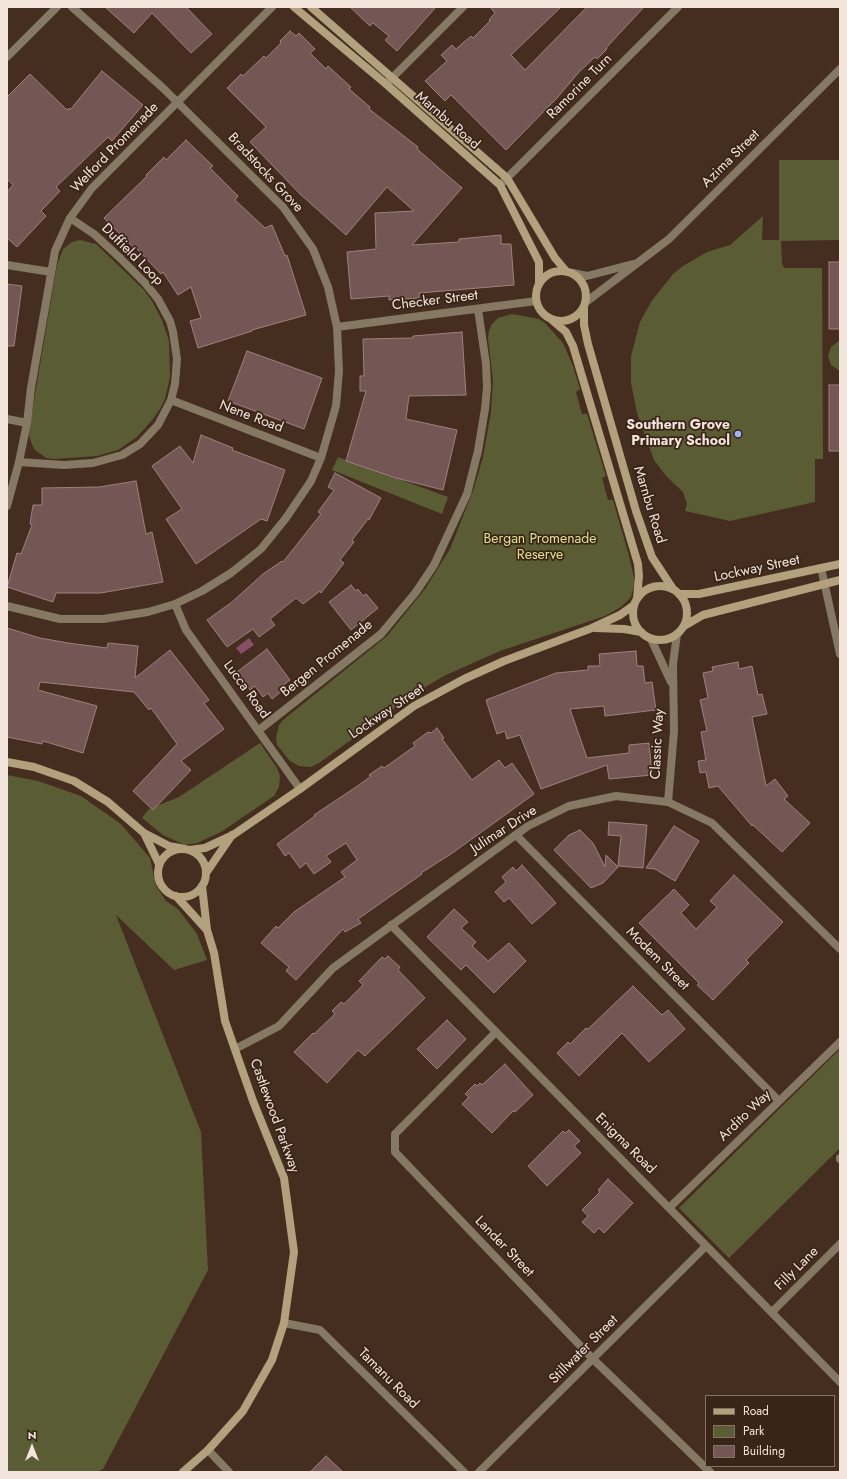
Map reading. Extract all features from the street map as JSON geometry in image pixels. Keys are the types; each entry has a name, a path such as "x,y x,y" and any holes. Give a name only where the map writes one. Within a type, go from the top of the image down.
{"street":[{"path":"7,57 57,7"},
{"name":"Bradstocks Grove","path":"7,606 60,619 103,619 148,612 175,604 231,573 260,550 286,518 304,491 321,458 336,406 339,371 337,327 328,288 313,249 283,207 178,103 72,7"},
{"name":"Welford Promenade","path":"7,506 19,462 27,423 31,388 51,272 56,251 70,218 92,188 272,7"},
{"name":"Marnbu Road","path":"294,7 386,84 500,185 539,262 539,284"},
{"name":"Marnbu Road","path":"311,7 508,178 555,258 570,272"},
{"path":"386,84 463,7"},
{"name":"Ramorine Turn","path":"500,185 678,7"},
{"name":"Azima Street","path":"585,305 636,263 669,239 840,69"},
{"name":"Duffield Loop","path":"19,462 64,465 93,463 122,455 132,450 149,436 165,414 171,400 175,384 177,359 173,332 165,312 151,290 128,266 94,234 70,218"},
{"path":"570,272 580,278 585,285 585,305 579,314 567,321 552,320 542,312 536,301 539,284 550,273 570,272 587,276 636,263"},
{"path":"7,265 51,272"},
{"name":"Checker Street","path":"337,327 536,301"},
{"name":"Marnbu Road","path":"585,305 584,326 588,344 636,511 652,557 676,591"},
{"name":"Bergen Promenade","path":"259,730 380,634 416,592 434,565 467,494 478,451 487,387 486,364 478,309"},
{"name":"Marnbu Road","path":"552,320 566,332 573,346 638,564 639,576 636,601"},
{"name":"Nene Road","path":"171,400 321,458"},
{"path":"7,419 27,423"},
{"name":"Lockway Street","path":"676,591 699,594 840,564"},
{"path":"821,568 839,648"},
{"path":"684,626 687,612 686,606 676,591 666,587 653,587 642,593 636,601 634,619 641,632 651,639 660,640 677,634 684,626 703,615 840,580"},
{"name":"Lockway Street","path":"187,849 205,848 233,835 300,789 414,706 464,679 504,661 592,628 620,615 636,601"},
{"name":"Lucca Road","path":"175,604 186,630 300,789"},
{"name":"Lockway Street","path":"592,628 624,629 641,632"},
{"name":"Classic Way","path":"668,802 674,731 673,686 677,634"},
{"name":"Classic Way","path":"651,639 673,686"},
{"path":"7,762 34,767 74,781 108,802 144,833 169,846 187,849 199,856 205,867 206,873 202,886 191,895 176,896 169,894 162,888 158,880 157,872 159,864 169,852 187,849"},
{"name":"Julimar Drive","path":"235,1049 279,1026 333,968 528,826 569,806 616,796 668,802 712,823 840,949"},
{"path":"144,833 159,864"},
{"name":"Lockway Street","path":"206,873 233,835"},
{"name":"Modem Street","path":"516,835 779,1101"},
{"name":"Castlewood Parkway","path":"183,1472 208,1450 244,1411 272,1360 284,1323 294,1252 284,1178 235,1049 226,1021 214,953 207,930 202,886"},
{"name":"Castlewood Parkway","path":"176,896 207,930"},
{"name":"Enigma Road","path":"391,925 840,1382"},
{"name":"Lander Street","path":"496,1032 395,1134 394,1152 593,1359 710,1472"},
{"name":"Ardito Way","path":"669,1208 840,1042"},
{"name":"Filly Lane","path":"772,1312 840,1244"},
{"name":"Stillwater Street","path":"479,1472 706,1246"},
{"name":"Tamanu Road","path":"284,1323 320,1330 464,1472"},
{"path":"208,1450 229,1472"}],"green space":[{"name":"Southern Grove Primary School","path":"779,160 840,160 840,240 781,241 782,263 784,268 822,268 823,459 815,459 815,502 730,521 685,511 687,504 683,492 667,477 654,460 637,413 631,383 631,356 640,322 651,302 673,274 683,266 707,252 730,245 763,216 762,240 779,240"},
{"path":"80,240 96,244 144,290 152,301 162,320 169,341 170,377 165,399 153,419 137,437 118,450 97,456 54,459 46,458 34,449 29,436 31,418 57,265 63,249 72,242"},
{"name":"Bergan Promenade Reserve","path":"512,314 539,319 545,323 563,343 573,366 580,389 576,392 582,414 587,414 606,476 602,478 608,500 613,500 629,556 635,581 631,597 621,607 605,616 500,651 446,675 420,690 319,763 311,767 299,766 290,761 277,745 276,738 279,725 283,720 387,636 425,589 450,549 473,491 483,457 491,412 493,380 488,338 489,331 492,324 498,318"},
{"path":"840,340 840,371 831,365 828,356 831,347"},
{"path":"338,457 448,497 442,514 332,470"},
{"path":"260,743 277,768 280,776 279,787 274,796 221,832 197,843 185,845 163,835 142,818 149,809 179,797"},
{"path":"7,775 38,781 81,796 121,824 150,858 156,886 166,901 178,909 197,934 207,960 174,970 116,915 201,1132 208,1270 103,1469 97,1472 7,1472"},
{"path":"840,1049 840,1148 729,1258 679,1208"}],"shaded area":[{"path":"249,638 254,645 241,654 236,648"}],"building":[{"path":"105,7 186,7 212,34 191,53 152,13 134,33"},
{"path":"350,7 436,7 397,51 385,40 389,36 373,23 370,26"},
{"path":"490,7 561,7 511,55 525,70 587,7 644,7 606,48 607,49 597,59 595,57 579,72 557,98 506,150 451,95 445,101 425,81 447,61 441,55 452,45 456,49 471,36 473,38 490,21 489,20 495,13"},
{"path":"290,31 296,36 299,33 315,49 310,53 326,69 328,66 351,87 349,89 370,107 369,109 418,147 417,149 462,188 412,245 459,242 459,239 501,235 501,244 511,244 514,285 419,293 419,298 389,300 389,296 351,299 347,252 376,249 375,213 414,211 387,187 346,235 300,194 250,142 266,127 227,88 241,74 243,76 264,56 266,58 281,43 280,41"},
{"path":"102,71 143,105 112,141 108,137 56,187 60,191 41,211 46,216 17,247 7,238 7,192 13,185 7,179 7,97 30,74 67,110 69,108 70,110"},
{"path":"186,140 213,166 210,168 238,196 235,200 265,228 272,225 285,256 287,255 306,315 252,330 198,348 190,321 201,318 191,287 178,295 163,272 161,274 104,218 147,176 146,175 164,157 166,160"},
{"path":"829,262 840,262 840,329 829,329"},
{"path":"7,284 22,286 14,346 7,346"},
{"path":"462,332 466,395 409,396 406,419 457,430 443,490 396,478 346,461 366,391 360,391 360,376 364,376 363,339 413,338 413,336"},
{"path":"247,351 322,378 304,429 228,401"},
{"path":"829,385 840,385 840,451 829,451"},
{"path":"201,435 233,448 232,450 285,470 267,521 261,519 196,564 166,519 182,509 152,466 180,446 193,463"},
{"path":"335,473 381,498 369,520 368,519 352,540 354,542 340,560 344,563 321,593 320,591 303,604 296,598 270,619 275,625 259,637 253,629 227,647 207,620 232,602 263,574 282,561 283,562 321,514 318,512 334,490 328,487"},
{"path":"136,481 146,534 152,532 163,582 101,593 56,593 53,602 7,587 17,553 21,554 32,525 30,524 33,505 42,505 42,488 99,487"},
{"path":"351,585 356,591 358,589 363,596 366,594 378,608 351,630 329,602"},
{"path":"7,628 40,638 68,643 107,648 108,643 138,646 135,678 170,650 209,700 204,703 224,729 181,761 191,770 153,810 133,791 177,744 151,708 149,710 134,692 40,682 38,690 97,706 83,753 43,741 42,744 7,737"},
{"path":"267,649 290,680 281,687 283,690 272,699 268,693 263,697 255,686 250,690 237,672"},
{"path":"636,651 637,666 643,666 645,683 652,682 656,710 605,716 604,706 570,709 587,758 629,753 629,745 649,743 652,775 609,779 607,765 541,789 520,735 507,739 505,731 497,734 486,700 556,673 588,670 588,666 600,666 599,654"},
{"path":"738,662 739,669 752,666 758,695 762,694 767,714 752,717 766,786 775,779 788,796 784,799 810,823 782,852 753,825 752,826 718,786 709,788 706,772 700,773 698,761 706,760 701,732 707,731 700,700 708,698 703,673 713,671 712,667"},
{"path":"437,728 444,738 442,739 472,780 499,760 505,768 512,763 534,794 358,919 361,923 345,932 343,929 296,980 286,971 289,967 261,943 276,926 278,928 294,912 345,877 341,872 357,860 346,843 326,856 331,862 314,874 306,863 300,868 289,853 285,856 277,844 315,816 314,815 371,776 369,775 382,766 384,768 415,746 413,743 428,732 431,733"},
{"path":"609,822 647,825 643,868 618,866 621,836 608,835"},
{"path":"674,826 699,841 675,881 655,869 646,868"},
{"path":"580,830 593,843 605,867 606,855 618,867 603,883 591,888 554,850 569,835"},
{"path":"522,865 556,903 532,924 509,898 504,902 495,892 506,882 502,877 513,867 516,871"},
{"path":"734,875 783,922 746,960 749,963 713,1000 697,985 699,983 639,923 674,889 689,905 681,913 696,929 717,907 710,901"},
{"path":"454,909 468,922 461,928 476,942 472,946 488,961 509,943 526,961 494,993 466,965 461,970 427,937"},
{"path":"388,956 400,967 398,970 425,998 365,1056 358,1050 327,1083 294,1052 335,1014 332,1011 341,1002 344,1004 363,985 359,981 382,957 385,959"},
{"path":"633,986 662,1015 668,1010 685,1029 649,1062 622,1033 579,1076 557,1053 568,1042 570,1044 586,1028 588,1029"},
{"path":"447,1020 466,1039 437,1069 417,1049"},
{"path":"505,1064 533,1095 515,1112 513,1111 492,1133 462,1104 469,1097 465,1094 475,1084 477,1086 480,1083 482,1085"},
{"path":"569,1130 580,1141 574,1146 581,1153 547,1186 528,1166 563,1131 565,1133"},
{"path":"608,1179 633,1203 604,1233 599,1228 594,1233 582,1222 588,1216 582,1210 600,1192 598,1190"},
{"path":"326,1456 343,1472 310,1472"}],"place":[{"name":"Southern Grove Primary School","path":"738,434"}]}
